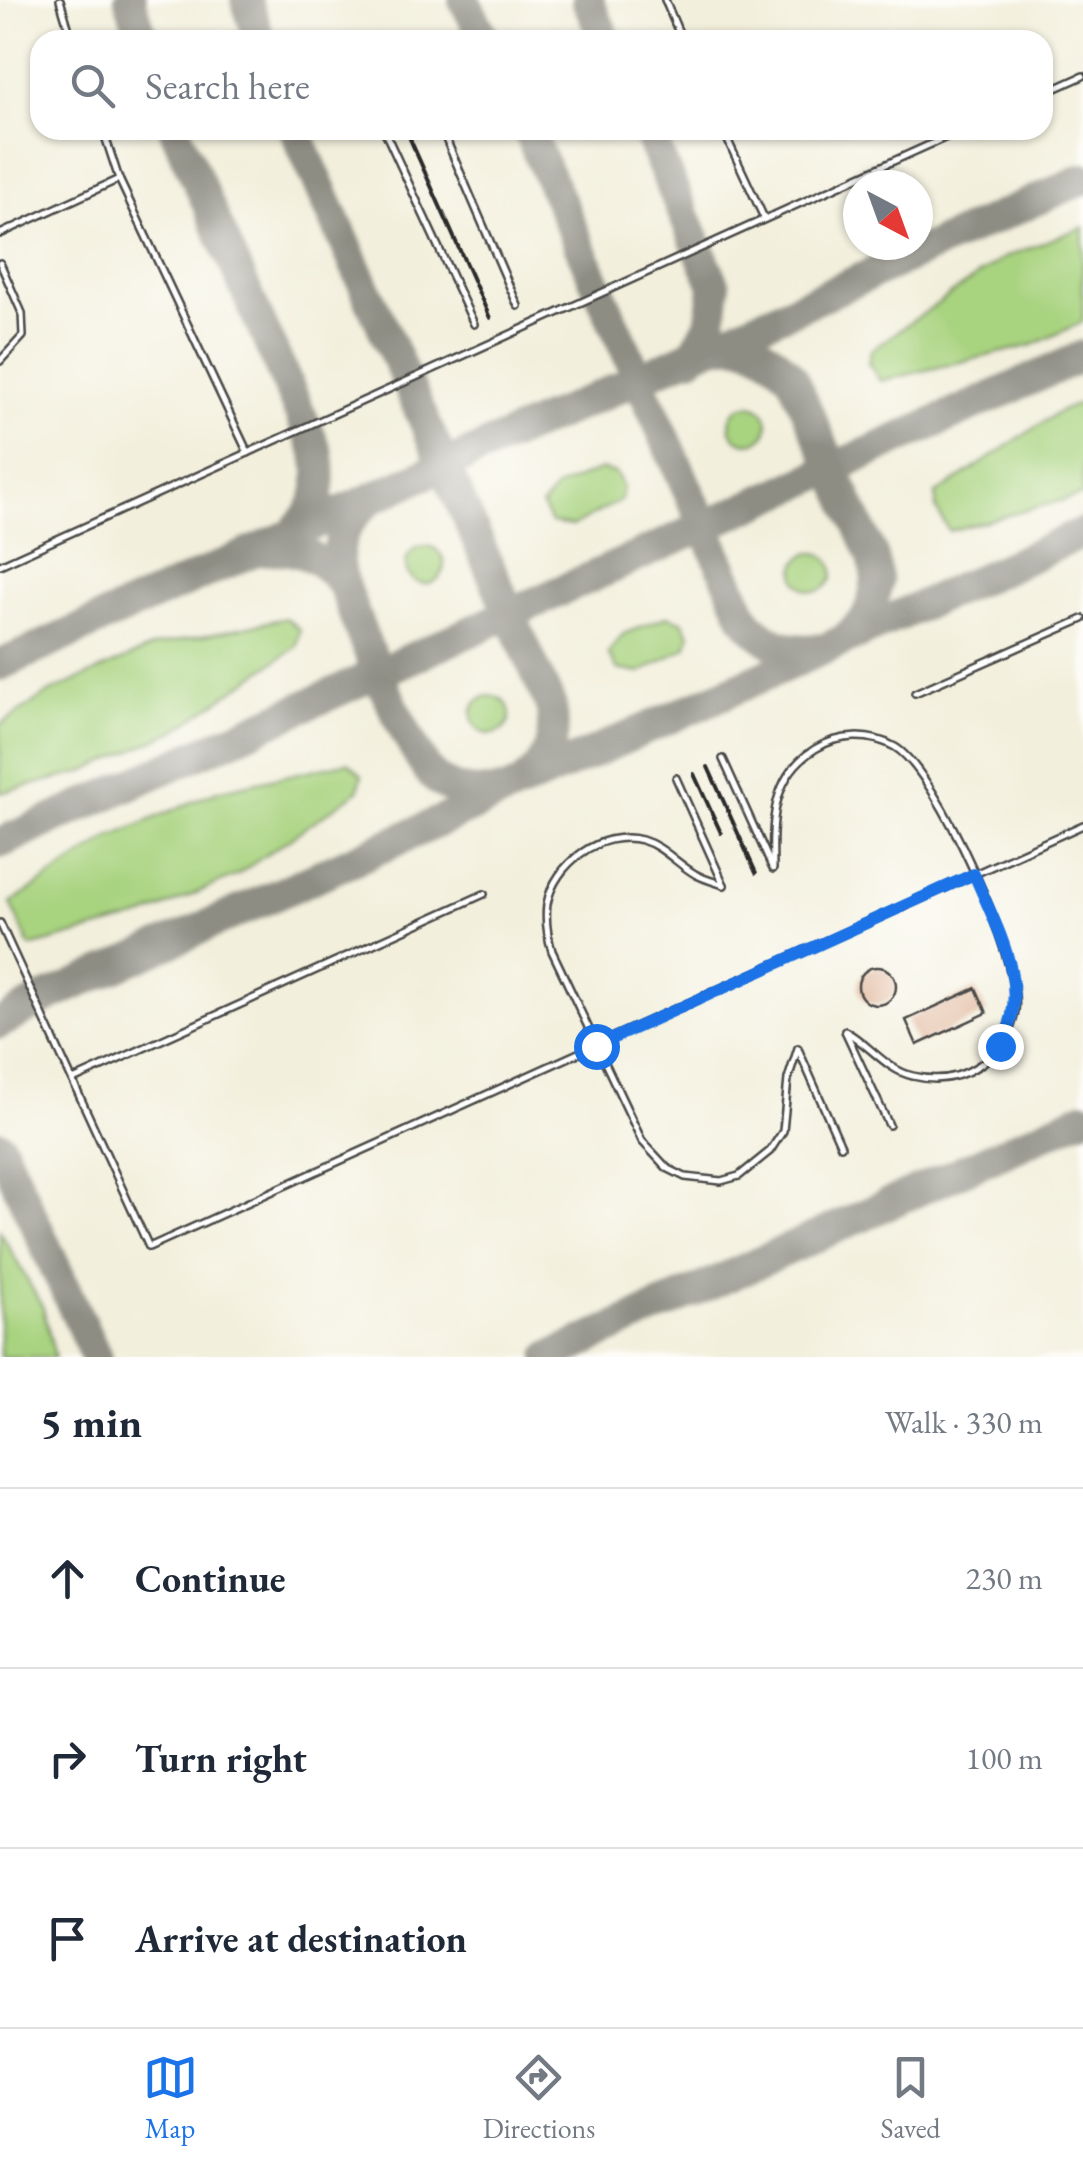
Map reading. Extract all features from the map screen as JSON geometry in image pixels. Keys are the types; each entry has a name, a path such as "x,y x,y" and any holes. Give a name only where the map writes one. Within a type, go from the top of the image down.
{"lane":[{"path":"60,0 69,30"},
{"path":"666,0 678,30"},
{"path":"1053,90 1083,76"},
{"path":"106,140 119,179 248,453"},
{"path":"389,140 474,324"},
{"path":"446,140 518,306"},
{"path":"728,140 764,218"},
{"path":"0,565 940,140"},
{"path":"0,234 119,179"},
{"path":"0,263 22,313 23,336 0,361"},
{"path":"914,694 1083,619"},
{"path":"723,760 773,869 775,805 786,776 805,755 824,743 854,737 895,748 920,772 935,794 974,874 1014,977 1015,1011 1000,1046 987,1060 971,1070 939,1080 894,1069 845,1031 889,1125"},
{"path":"676,778 724,886 696,875 657,846 639,839 600,842 562,871 548,902 548,936 596,1046 628,1116 653,1157 685,1177 721,1181 756,1165 783,1131 788,1078 798,1048 841,1146"},
{"path":"0,923 150,1247 1083,824"},
{"path":"73,1080 484,894"}],"green space":[{"path":"1083,227 1083,322 1033,345 880,381 868,363 871,350 1003,258"},
{"path":"1083,402 1083,495 949,531 936,509 936,494 1060,411"},
{"path":"749,405 762,411 768,424 762,437 749,443 736,437 730,424 736,411"},
{"path":"601,469 616,474 623,487 621,500 573,526 551,523 542,506 556,488"},
{"path":"425,546 438,552 444,565 438,578 425,584 412,578 406,565 412,552"},
{"path":"814,553 827,559 833,572 827,585 814,591 801,585 795,572 801,559"},
{"path":"668,616 682,621 690,634 687,647 640,673 617,669 608,653 623,634"},
{"path":"286,618 300,630 296,647 175,731 84,772 0,793 0,725 50,692 155,646"},
{"path":"491,696 504,702 510,715 504,728 491,734 478,728 472,715 478,702"},
{"path":"348,762 362,775 358,791 237,875 145,916 30,947 11,903 111,837 217,791"},
{"path":"0,1231 43,1308 55,1357 0,1357"}],"building":[{"path":"877,967 890,973 896,986 890,999 877,1005 864,999 858,986 864,973"},
{"path":"976,988 987,1013 917,1045 906,1020"}],"taxiway":[{"path":"130,0 140,30"},
{"path":"246,0 256,30"},
{"path":"464,0 480,30"},
{"path":"587,0 601,30"},
{"path":"179,140 318,454 317,496 295,530"},
{"path":"299,140 551,706 550,748 524,782"},
{"path":"532,140 745,618 760,634 778,644 820,649"},
{"path":"651,140 715,286 711,322 691,357"},
{"path":"0,665 1083,179"},
{"path":"716,345 739,344 758,349 792,377 873,557 877,580 872,605 865,620 847,637"},
{"path":"0,843 1083,356"},
{"path":"368,502 346,528 338,561 350,604 378,673 410,740 434,777 465,792 499,792"},
{"path":"0,1023 48,997 1083,533"},
{"path":"261,550 307,555 343,585"},
{"path":"550,1357 1083,1116"},
{"path":"0,1146 96,1357"}],"railway":[{"path":"410,140 490,318"},
{"path":"708,767 756,873"},
{"path":"694,774 721,833"}],"route":[{"path":"596,1046 974,874 1014,977 1015,1011 1000,1046"}]}
